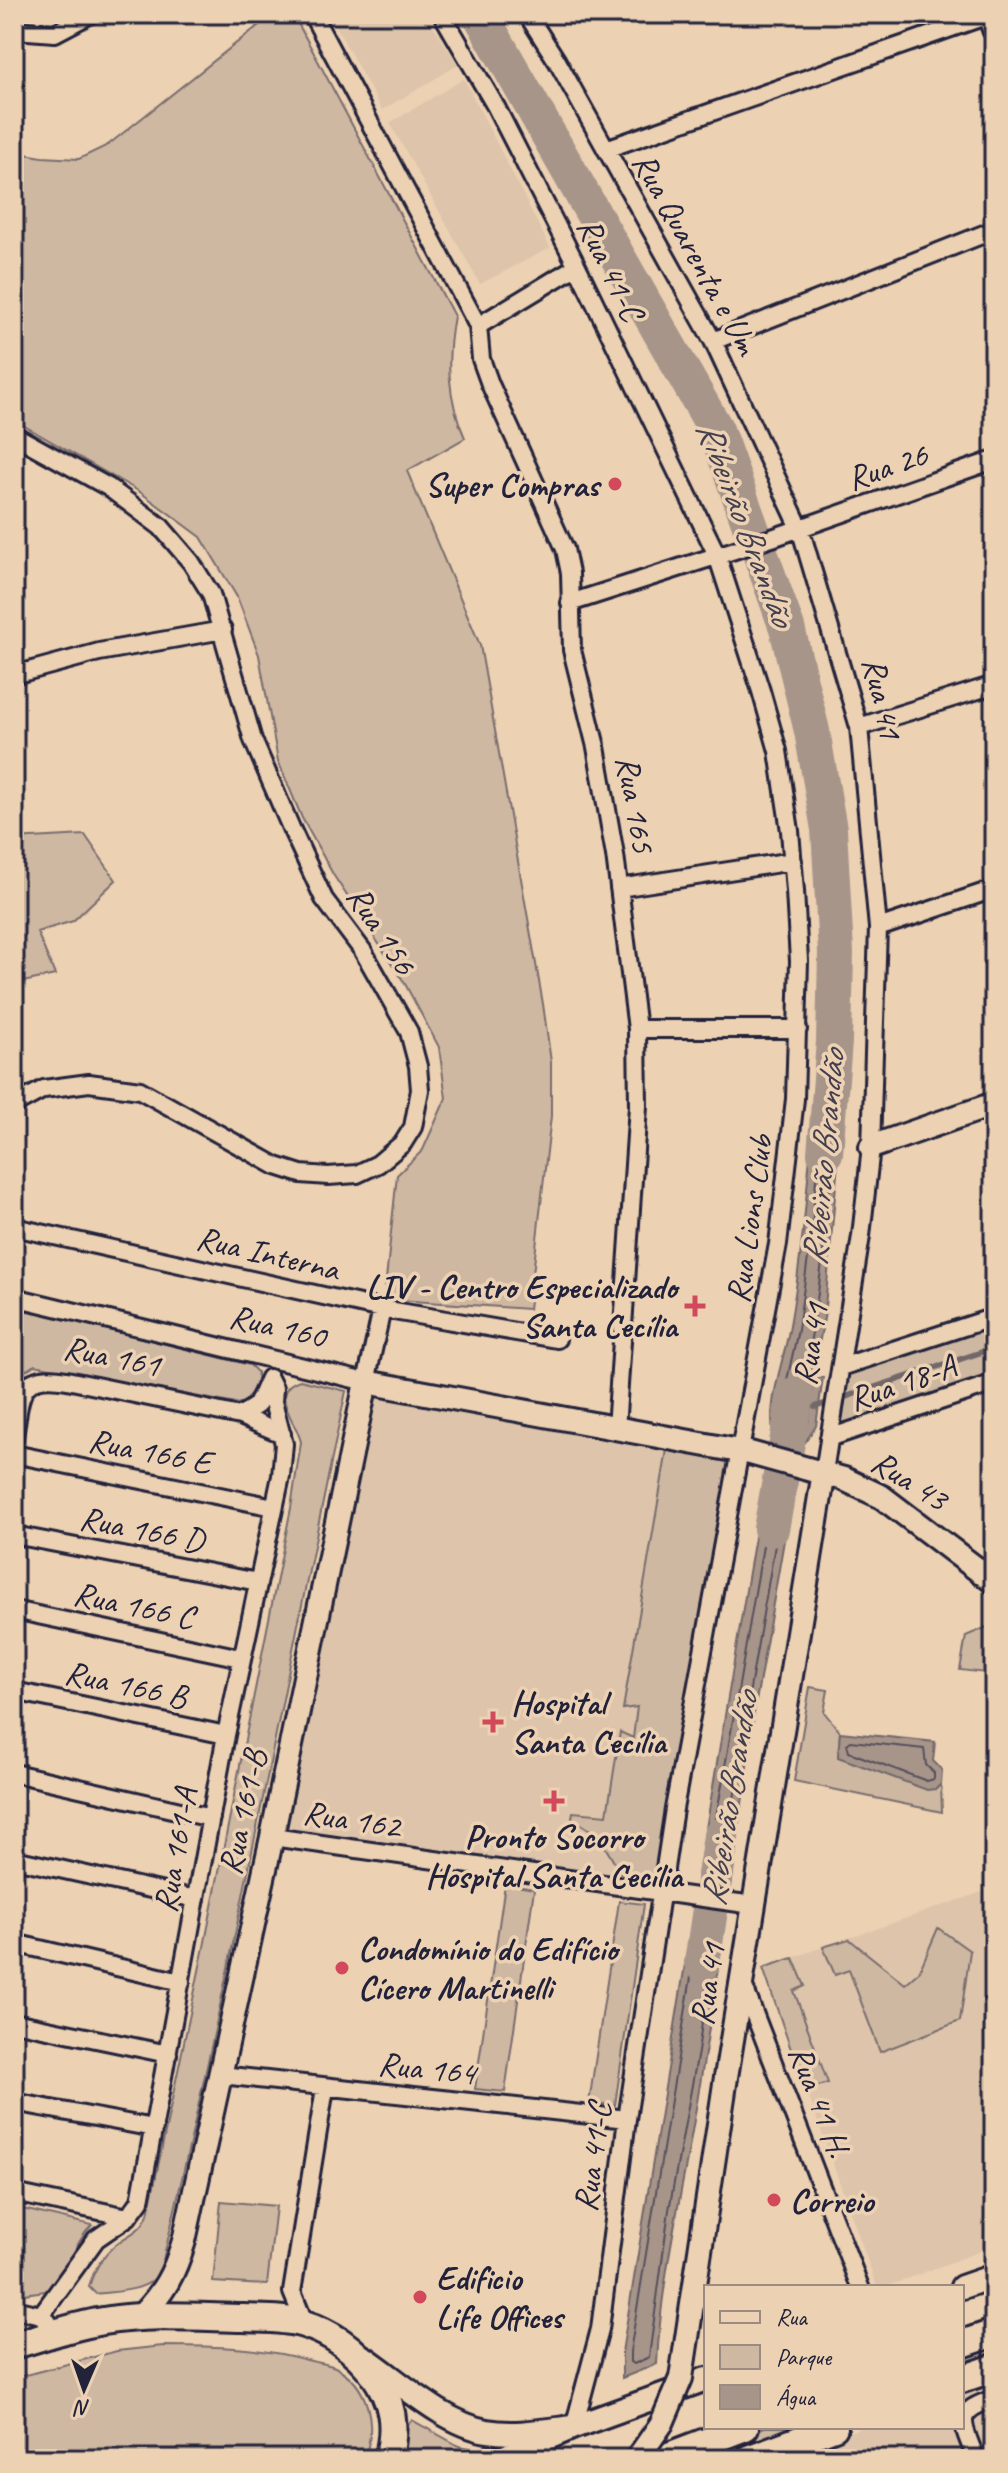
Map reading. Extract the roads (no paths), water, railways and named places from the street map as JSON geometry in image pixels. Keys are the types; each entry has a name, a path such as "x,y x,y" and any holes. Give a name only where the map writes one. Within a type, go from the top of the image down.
{"main road":[{"path":"14,2345 49,2323 140,2317 243,2318 305,2324 357,2352 382,2386 391,2407 394,2432 388,2459"},
{"path":"964,2343 994,2333"},
{"path":"964,2378 994,2368"},
{"path":"661,2459 740,2429"},
{"path":"748,2459 829,2429"}],"street":[{"path":"14,30 55,33 91,14"},
{"path":"312,14 478,326 577,266"},
{"name":"Rua 41-C","path":"442,14 496,107 577,266 717,555"},
{"name":"Rua Quarenta e Um","path":"527,14 557,61 713,341 800,528"},
{"path":"606,149 990,14 994,29"},
{"path":"713,341 994,230"},
{"name":"Rua 165","path":"478,326 481,359 490,384 565,549 570,573 572,650 596,747 619,888 637,1029 638,1106 616,1429"},
{"name":"Rua 156","path":"14,435 108,487 161,527 191,562 211,594 253,740 324,899 363,951 409,1032 418,1066 420,1090 413,1127 403,1143 378,1164 357,1174 328,1176 301,1174 276,1166 140,1090 89,1083 44,1089 14,1105"},
{"name":"Rua 26","path":"570,603 800,528 994,460"},
{"name":"Rua 41","path":"637,2459 666,2416 681,2378 742,1981 746,1904 829,1438 871,1147 878,928 859,727 800,528"},
{"name":"Rua Lions Club","path":"662,1893 674,1809 744,1452 778,1244 790,1147 798,1029 799,961 793,861 778,751 717,555"},
{"path":"14,675 99,652 223,630"},
{"path":"859,727 994,685"},
{"path":"619,888 793,861"},
{"path":"878,928 994,889"},
{"path":"637,1029 798,1029"},
{"path":"871,1147 994,1104"},
{"name":"Rua Interna","path":"14,1227 382,1309 557,1339"},
{"name":"Rua 160","path":"19,1296 366,1382 744,1452"},
{"name":"Rua 161-B","path":"140,2317 162,2295 180,2256 272,1837 382,1309"},
{"path":"840,1371 994,1317"},
{"name":"Rua 161-A","path":"128,2217 140,2201 226,1735 283,1460 282,1434 273,1402 274,1388 269,1378 274,1361"},
{"name":"Rua 161","path":"14,1437 22,1393 33,1380 42,1377 240,1416 282,1434"},
{"path":"240,1416 257,1405 269,1378"},
{"name":"Rua 18-A","path":"829,1438 994,1383"},
{"path":"744,1452 822,1470"},
{"name":"Rua 166 E","path":"14,1454 274,1507"},
{"name":"Rua 43","path":"822,1470 882,1497 992,1578"},
{"name":"Rua 166 D","path":"14,1535 258,1582"},
{"name":"Rua 166 C","path":"14,1610 241,1658"},
{"name":"Rua 166 B","path":"14,1691 226,1735"},
{"path":"14,1773 211,1818"},
{"name":"Rua 162","path":"272,1837 746,1904"},
{"path":"14,1859 196,1899"},
{"name":"Rua 41-C","path":"569,2429 600,2329 627,2119 662,1893"},
{"path":"14,1943 181,1982"},
{"name":"Rua 41 H.","path":"742,1981 859,2285"},
{"path":"14,2022 168,2054"},
{"name":"Rua 164","path":"221,2075 627,2119"},
{"path":"305,2324 292,2292 325,2088"},
{"path":"14,2102 154,2128"},
{"path":"14,2193 128,2217"},
{"path":"14,2309 49,2323 75,2271 96,2239 128,2217"},
{"path":"964,2286 994,2276"},
{"path":"357,2352 450,2417 474,2428 515,2432 569,2429"},
{"path":"499,2459 612,2412 704,2380"},
{"path":"976,2459 964,2426 965,2415 972,2407 994,2399"}],"water":[{"path":"814,1105 843,1107 824,1318 812,1380 823,1377 816,1426 804,1444 774,1439 772,1410 798,1270"},
{"path":"765,1477 794,1483 754,1713 731,1887 697,1882"},
{"path":"840,1732 935,1742 933,1761 942,1770 941,1784 936,1789 927,1790 838,1757"},
{"path":"693,1915 725,1919 712,2008 669,2259 657,2364 622,2378 622,2352"}],"waterway":[{"name":"Ribeirão Brandão","path":"480,14 716,430 787,628 812,731 829,829 836,953 834,1042 825,1153"},
{"path":"815,1407 994,1348"},
{"name":"Ribeirão Brandão","path":"771,1529 796,1394"},
{"name":"Ribeirão Brandão","path":"702,1963 721,1836"}],"place":[{"name":"Super Compras","path":"615,484"},
{"name":"LIV - Centro Especializado Santa Cecília","path":"695,1306"},
{"name":"Hospital Santa Cecília","path":"493,1722"},
{"name":"Pronto Socorro Hospital Santa Cecília","path":"554,1801"},
{"name":"Condomínio do Edifício Cícero Martinelli","path":"342,1968"},
{"name":"Correio","path":"774,2200"},
{"name":"Edificio Life Offices","path":"420,2297"}]}
